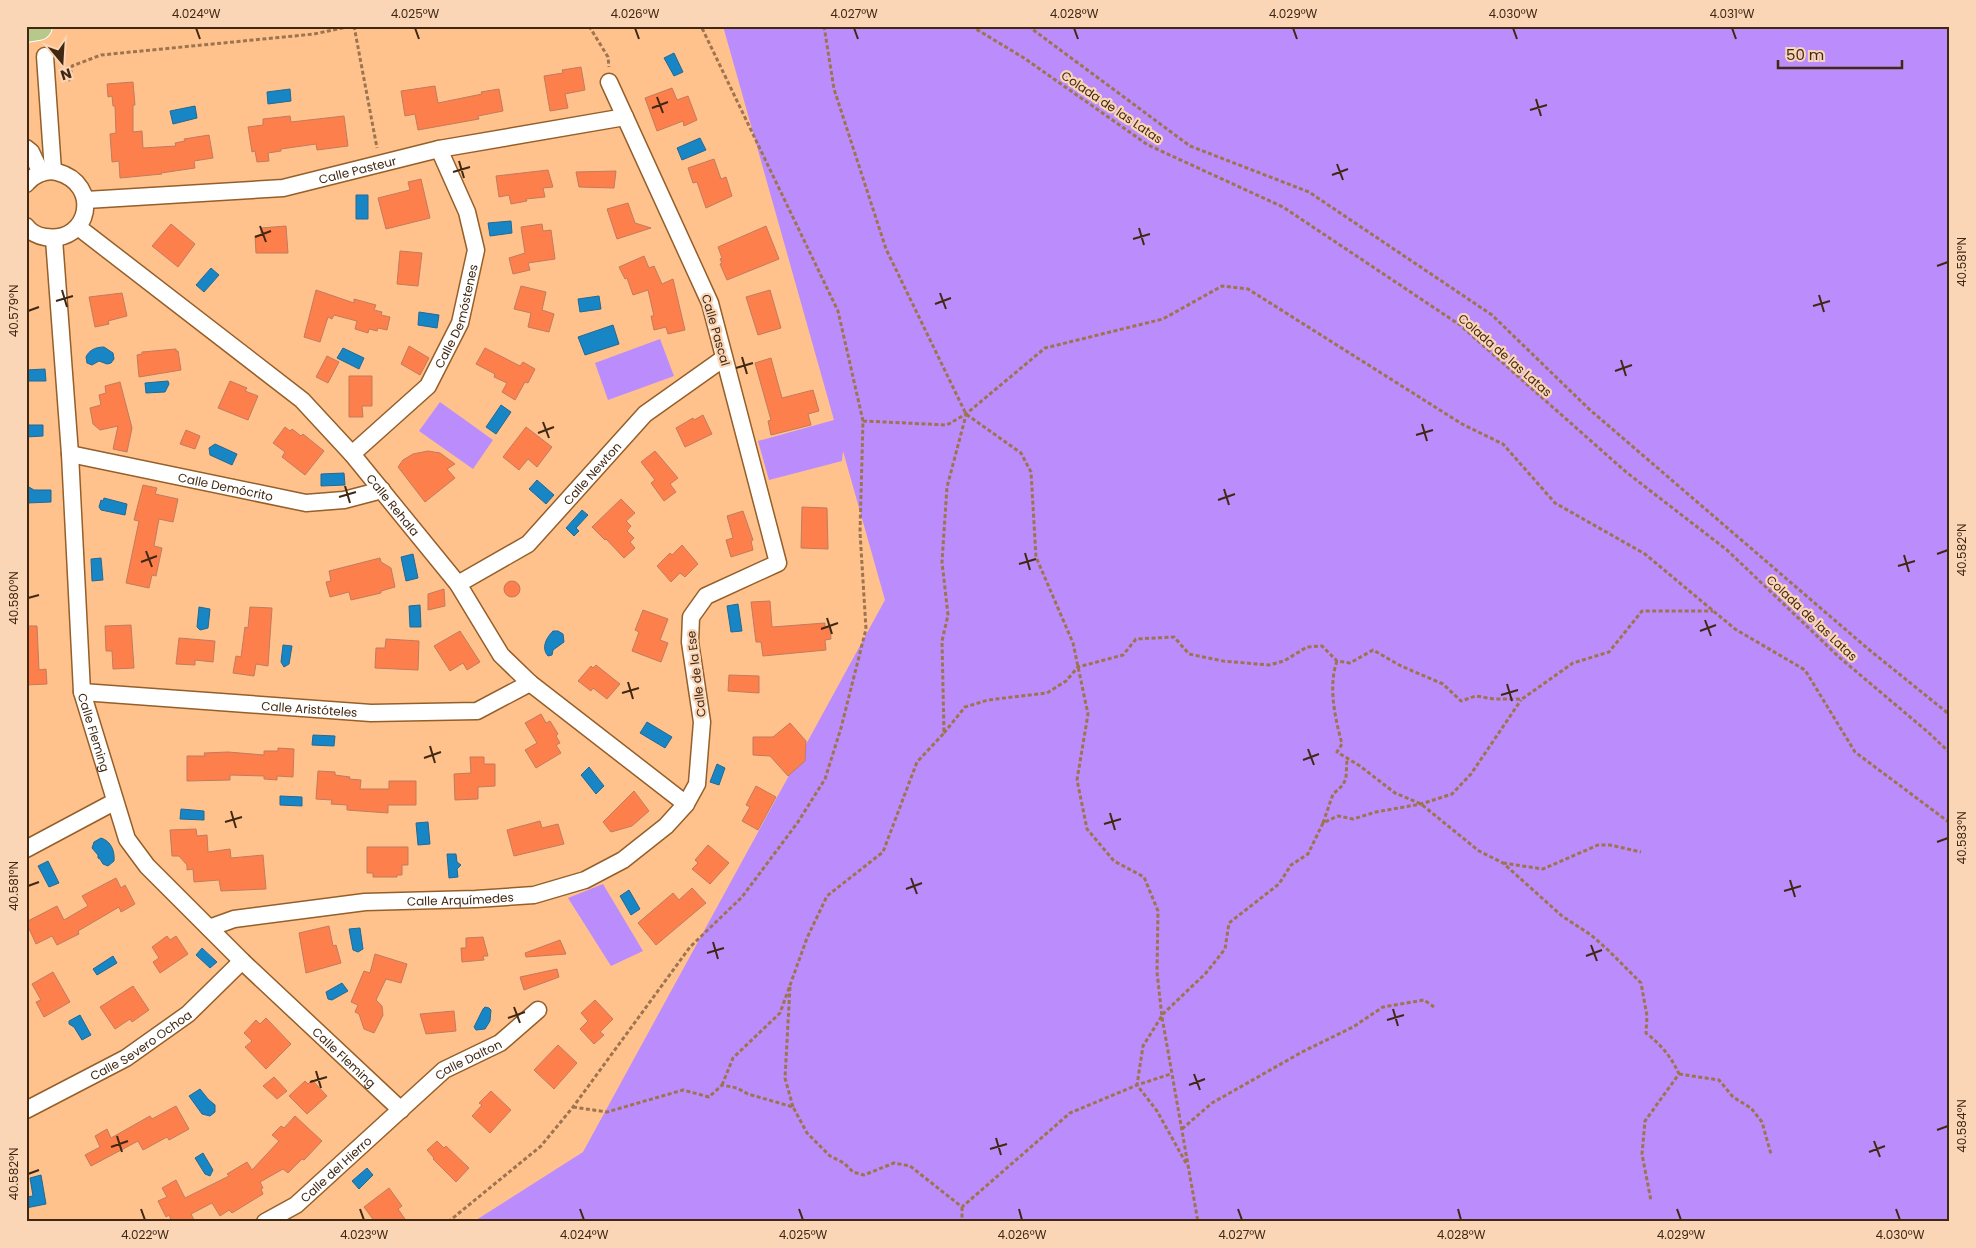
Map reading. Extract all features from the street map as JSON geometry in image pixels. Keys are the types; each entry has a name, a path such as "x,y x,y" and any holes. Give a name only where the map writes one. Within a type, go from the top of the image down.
{"highway":[{"path":"26,28 38,26"}],"street":[{"path":"45,56 47,80 47,172"},
{"name":"Calle Pascal","path":"609,82 710,303 778,563"},
{"name":"Calle Pasteur","path":"86,200 283,188 439,149 625,118"},
{"path":"26,148 32,152 47,172"},
{"name":"Calle Demóstenes","path":"352,454 428,386 460,323 476,250 467,212 439,149"},
{"path":"26,184 29,180 47,172 68,175 80,185 86,200 84,214 78,227 67,235 54,239 41,237 26,226"},
{"name":"Calle Rehala","path":"78,227 302,400 352,454 458,584 501,655 530,683 686,804"},
{"name":"Calle Fleming","path":"54,239 70,454 82,692 114,802 127,839 147,866 242,961 401,1110"},
{"name":"Calle Newton","path":"458,584 528,544 645,414 724,358"},
{"name":"Calle Demócrito","path":"70,454 306,503 344,500 382,490"},
{"name":"Calle de la Ese","path":"686,804 697,784 702,722 690,642 691,617 706,596 778,563"},
{"name":"Calle Aristóteles","path":"82,692 371,713 477,711 530,683"},
{"path":"26,849 114,802"},
{"name":"Calle Arquímedes","path":"209,928 234,919 365,902 476,899 534,895 585,880 623,860 666,826 686,804"},
{"name":"Calle Severo Ochoa","path":"26,1110 126,1058 188,1014 242,961"},
{"name":"Calle Dalton","path":"401,1110 444,1070 500,1043 538,1010"},
{"name":"Calle del Hierro","path":"265,1222 296,1205 401,1110"}],"path":[{"path":"47,80 69,80 72,66 101,55 314,34 353,26 380,164"},
{"path":"589,26 608,56 609,82"},
{"path":"448,1222 541,1146 573,1107 690,947 742,898 798,822 825,779 841,728 866,629 860,532 864,421 838,311 701,26"},
{"path":"824,26 834,89 886,249 966,414 1021,453 1031,472 1036,557 1073,643 1088,714 1077,780 1086,829 1114,862 1144,877 1158,911 1157,972 1162,1014 1198,1222"},
{"name":"Colada de las Latas","path":"971,26 1024,58 1148,145 1283,207 1460,325 1626,472 1727,550 1839,657 1950,752"},
{"path":"1028,26 1190,146 1309,192 1492,315 1589,409 1867,648 1950,715"},
{"path":"864,421 948,425 966,414 1045,348 1163,319 1222,286 1248,289 1462,424 1504,444 1555,503 1645,554 1735,628 1805,670 1856,752 1950,823"},
{"path":"944,733 942,641 948,615 942,562 947,487 966,414"},
{"path":"1323,823 1338,816 1353,819 1376,812 1421,804 1452,794 1465,781 1522,699 1573,664 1609,652 1642,611 1714,611"},
{"path":"573,1107 607,1112 683,1090 709,1097 722,1084 733,1058 780,1013 807,938 827,896 883,852 917,762 965,707 988,700 1047,693 1066,681 1078,667 1122,655 1136,639 1174,637 1189,654 1223,661 1269,665 1284,661 1307,647 1322,646 1337,660 1350,664 1373,650 1400,666 1444,684 1461,702 1476,696 1494,699 1522,699"},
{"path":"1337,660 1333,673 1333,687 1335,711 1342,744 1338,752 1395,793 1421,804 1479,851 1503,863 1562,916 1591,935 1641,983 1647,1016 1646,1033 1662,1046 1672,1059 1679,1074"},
{"path":"1188,1166 1157,1111 1137,1085 1143,1046 1162,1014 1206,973 1225,949 1229,923 1279,884 1291,865 1308,854 1334,794 1343,785 1346,778 1347,758"},
{"path":"1503,863 1544,869 1598,845 1610,845 1641,852"},
{"path":"790,981 785,1078 793,1107 807,1133 830,1156 853,1172 864,1175 894,1163 910,1166 962,1206"},
{"path":"1181,1130 1212,1103 1302,1052 1353,1028 1383,1007 1424,1000 1434,1008"},
{"path":"962,1222 962,1206 1070,1113 1137,1085 1171,1074"},
{"path":"1679,1074 1719,1080 1732,1097 1751,1108 1762,1122 1771,1154"},
{"path":"1652,1201 1642,1154 1645,1121 1679,1074"},
{"path":"722,1084 737,1088 748,1094 793,1107"}],"shaded area":[{"path":"723,26 1950,26 1950,1222 473,1222 583,1152 885,600 843,451 842,461 769,480 758,441 834,420"},
{"path":"660,339 674,376 608,400 595,363"},
{"path":"440,402 493,440 473,469 419,431"},
{"path":"603,884 643,951 611,966 568,898"}],"water":[{"path":"674,53 683,72 674,76 664,58"},
{"path":"290,89 291,101 268,104 267,92"},
{"path":"195,106 197,118 173,124 170,111"},
{"path":"700,138 706,150 682,160 677,148"},
{"path":"356,195 368,195 368,219 356,219"},
{"path":"511,221 512,233 490,236 488,223"},
{"path":"211,268 219,275 204,292 196,285"},
{"path":"599,296 601,309 580,312 578,299"},
{"path":"419,312 439,315 437,328 418,325"},
{"path":"613,325 619,344 585,355 578,337"},
{"path":"104,347 113,353 114,359 111,363 107,364 99,361 92,365 87,363 86,357 89,352 96,348"},
{"path":"343,348 364,358 359,369 337,358"},
{"path":"45,369 46,381 26,381 26,370"},
{"path":"168,381 169,384 165,392 146,393 145,383"},
{"path":"501,405 511,412 496,434 486,427"},
{"path":"26,425 43,425 43,436 26,437"},
{"path":"215,444 237,454 232,465 210,455 209,448"},
{"path":"344,473 345,485 321,486 321,474"},
{"path":"537,480 554,495 546,504 529,489"},
{"path":"29,487 34,490 51,490 51,502 27,503 26,489"},
{"path":"104,498 127,504 125,515 101,510 99,507 101,500 103,501"},
{"path":"582,510 588,515 576,528 579,531 574,536 566,528"},
{"path":"413,554 418,578 406,581 401,557"},
{"path":"101,558 103,580 92,581 91,559"},
{"path":"738,604 742,631 731,632 727,606"},
{"path":"420,605 421,627 410,627 409,606"},
{"path":"199,607 210,609 208,628 200,630 197,627"},
{"path":"553,631 563,634 564,642 553,650 552,655 548,656 545,650 545,643"},
{"path":"283,645 292,646 289,664 284,667 281,662"},
{"path":"647,722 672,737 665,748 640,733"},
{"path":"313,735 335,736 334,746 312,745"},
{"path":"717,764 725,768 719,785 710,782"},
{"path":"589,767 604,786 596,794 581,775"},
{"path":"280,796 302,797 302,806 280,805"},
{"path":"181,809 204,811 204,820 180,819"},
{"path":"428,822 430,844 418,845 416,823"},
{"path":"101,838 110,844 114,854 114,861 108,866 103,864 92,848 94,842"},
{"path":"447,854 456,854 457,862 461,865 457,869 458,877 449,878"},
{"path":"48,861 59,883 49,887 38,866"},
{"path":"629,890 640,909 631,915 620,896"},
{"path":"360,928 363,949 358,952 353,950 349,929"},
{"path":"202,948 217,962 210,968 196,955"},
{"path":"113,956 117,963 97,975 93,969"},
{"path":"342,983 348,991 332,1000 328,999 326,992"},
{"path":"485,1007 491,1010 490,1021 485,1029 476,1030 474,1027"},
{"path":"80,1015 91,1035 82,1040 74,1027 69,1024 69,1021"},
{"path":"200,1089 215,1105 215,1112 210,1116 202,1114 189,1096"},
{"path":"203,1153 213,1170 210,1176 205,1174 195,1158"},
{"path":"367,1168 373,1175 359,1189 352,1181"},
{"path":"41,1175 46,1204 26,1208 26,1197 33,1196 30,1178"}],"building":[{"path":"581,67 585,90 565,94 568,108 550,111 544,76 563,73 562,70"},
{"path":"133,82 135,105 133,105 133,132 142,131 143,148 176,146 175,143 185,141 184,139 209,135 213,158 194,161 195,168 162,174 120,178 119,161 112,162 110,134 116,133 115,106 113,106 112,96 108,97 107,84"},
{"path":"435,86 438,103 499,89 503,111 478,116 479,119 418,130 415,114 405,116 401,91"},
{"path":"672,88 677,100 688,96 697,120 684,126 683,121 657,131 645,98"},
{"path":"290,116 291,122 344,116 348,146 317,150 316,144 281,149 281,151 268,153 269,161 257,162 255,151 252,152 248,127 263,125 263,119"},
{"path":"714,159 721,179 726,177 732,196 706,208 697,182 693,183 688,168"},
{"path":"548,170 553,187 543,188 545,197 526,199 527,201 511,204 509,195 499,197 496,176"},
{"path":"616,171 614,188 579,187 576,172"},
{"path":"421,179 430,218 386,229 378,198 410,190 408,182"},
{"path":"628,203 635,223 651,228 617,239 607,209"},
{"path":"171,224 195,244 178,267 152,246"},
{"path":"542,224 543,231 551,230 555,259 528,263 530,270 513,274 509,258 525,253 521,227"},
{"path":"286,226 288,253 256,253 255,236 261,235 261,228"},
{"path":"766,226 779,259 727,280 720,264 722,263 720,259 722,258 718,247"},
{"path":"400,251 422,253 418,286 397,284"},
{"path":"644,256 649,268 654,266 662,284 673,279 685,330 668,334 666,327 654,330 651,316 654,316 648,290 633,295 627,278 625,279 619,267"},
{"path":"521,286 546,292 542,310 554,314 549,332 528,327 531,313 514,309"},
{"path":"316,290 354,303 354,299 376,305 374,310 382,312 381,315 390,317 387,330 378,328 377,331 369,329 368,333 355,329 357,321 334,315 332,319 328,317 320,342 304,337"},
{"path":"770,290 781,328 758,335 746,297"},
{"path":"122,293 127,316 108,321 109,324 95,327 89,297"},
{"path":"409,346 429,358 420,375 401,364"},
{"path":"485,348 520,366 523,362 535,369 528,383 525,382 515,400 502,392 507,383 494,377 495,374 476,364"},
{"path":"176,349 181,370 139,377 137,355 142,354 142,352"},
{"path":"327,356 339,362 328,383 316,377"},
{"path":"771,358 782,398 813,390 819,411 808,414 811,425 771,435 768,421 771,420 755,363"},
{"path":"349,376 372,376 372,406 362,406 363,417 349,417"},
{"path":"230,381 247,388 245,391 258,396 248,420 218,408"},
{"path":"120,382 132,428 127,452 113,449 118,426 100,430 93,424 90,408 101,405 99,395 106,393 105,386"},
{"path":"703,415 712,434 685,447 676,428 693,418 694,420"},
{"path":"285,427 290,431 292,429 301,436 303,434 324,451 305,475 282,457 285,452 273,443"},
{"path":"526,427 552,447 537,467 528,459 519,470 503,457"},
{"path":"186,430 200,436 195,449 180,444"},
{"path":"428,451 440,453 455,464 447,469 455,478 425,502 398,467 403,460 413,454"},
{"path":"655,451 678,478 670,484 676,492 664,501 651,483 655,480 641,462"},
{"path":"143,485 157,488 155,494 178,499 173,522 159,519 154,546 162,548 156,576 152,575 149,588 126,583 139,521 134,520"},
{"path":"621,499 635,513 626,521 631,526 627,531 634,538 630,542 635,548 624,558 592,527"},
{"path":"802,507 827,508 828,549 801,548"},
{"path":"743,511 753,540 751,541 753,550 731,557 726,540 733,538 727,516"},
{"path":"682,545 698,564 685,577 680,573 671,582 657,566 670,553 672,555"},
{"path":"380,558 381,562 391,568 395,587 381,591 381,593 351,600 349,592 330,597 326,582 331,581 329,571"},
{"path":"512,581 518,583 520,589 518,595 512,597 506,595 504,589 506,583"},
{"path":"444,589 445,606 428,610 428,594"},
{"path":"770,601 772,627 825,623 825,628 830,627 831,639 825,640 826,650 763,656 761,642 756,642 751,602"},
{"path":"250,607 272,608 268,666 256,664 254,676 233,673 236,656 241,657 245,627 248,628"},
{"path":"643,610 668,619 660,640 668,643 661,662 632,651 639,632 635,630"},
{"path":"131,625 134,668 113,669 112,651 106,651 105,626"},
{"path":"26,626 37,626 39,670 46,669 47,684 26,685"},
{"path":"460,631 480,662 467,670 463,663 450,671 434,646"},
{"path":"179,638 215,641 213,662 195,660 195,665 176,664"},
{"path":"386,639 419,641 418,670 375,668 376,648 385,648"},
{"path":"596,665 620,684 607,699 593,688 591,691 578,681 591,666 593,668"},
{"path":"729,675 759,676 759,693 728,691"},
{"path":"541,714 546,723 550,721 558,734 556,736 560,743 556,745 561,753 536,768 525,750 537,743 525,723"},
{"path":"790,723 806,741 805,761 788,776 770,756 753,755 753,737 773,737"},
{"path":"278,748 294,749 293,777 277,776 277,780 264,779 264,776 230,775 230,780 187,781 187,756 205,756 204,753 228,752 264,755 264,751 278,751"},
{"path":"470,757 484,757 484,764 495,764 495,786 478,787 478,799 455,800 454,774 471,773"},
{"path":"318,771 335,772 335,775 361,780 360,789 389,789 389,781 416,781 416,805 388,805 388,813 347,810 347,805 331,804 332,800 316,799"},
{"path":"756,786 776,797 758,830 742,821 750,807 746,805"},
{"path":"634,791 649,811 632,826 611,832 603,822"},
{"path":"540,821 542,828 558,824 564,844 514,856 507,830"},
{"path":"196,829 197,836 207,835 208,852 230,849 231,858 263,855 266,889 221,891 219,880 194,882 193,869 187,870 187,865 179,856 172,856 170,830"},
{"path":"708,845 729,863 710,884 692,869 698,863 695,860"},
{"path":"367,847 408,847 408,865 402,865 402,875 397,875 397,877 373,877 373,873 367,873"},
{"path":"116,878 121,888 125,885 135,904 121,912 119,907 78,931 79,934 57,945 52,936 36,944 26,922 57,906 64,920 88,906 82,896"},
{"path":"692,888 706,903 656,945 638,923 673,893 679,900"},
{"path":"329,926 333,946 336,945 341,963 306,973 299,933"},
{"path":"167,936 170,940 176,936 188,954 160,973 153,962 159,958 152,947"},
{"path":"483,937 488,956 483,956 484,960 462,962 461,948 466,948 466,938"},
{"path":"560,940 566,954 526,957 525,953"},
{"path":"375,954 407,964 401,983 386,979 376,1000 382,1006 383,1015 374,1033 364,1029 359,1014 355,1012 358,1005 351,1002 364,971 370,973"},
{"path":"557,969 559,977 524,990 520,977"},
{"path":"53,972 70,1002 44,1017 36,1002 41,1000 32,984"},
{"path":"133,986 149,1010 132,1022 130,1019 115,1029 100,1007"},
{"path":"595,1000 613,1019 600,1032 604,1035 594,1044 580,1029 588,1021 581,1013"},
{"path":"454,1011 456,1031 426,1034 420,1014"},
{"path":"266,1018 291,1044 266,1069 245,1047 252,1041 244,1033 256,1020 260,1024"},
{"path":"558,1045 577,1063 554,1089 534,1070"},
{"path":"274,1077 287,1091 277,1099 263,1086"},
{"path":"312,1080 327,1096 307,1114 289,1096 305,1081 308,1084"},
{"path":"491,1091 511,1110 490,1133 472,1116 482,1105 479,1103"},
{"path":"176,1106 189,1129 169,1140 167,1137 143,1150 138,1141 91,1166 85,1155 100,1147 95,1136 107,1129 111,1138 150,1116 152,1119"},
{"path":"295,1116 322,1141 288,1173 283,1169 260,1182 263,1194 232,1213 229,1210 220,1216 212,1203 191,1214 195,1222 172,1222 169,1215 166,1217 158,1201 167,1197 162,1188 176,1180 185,1198 229,1176 227,1174 247,1162 252,1170 279,1141 272,1135 281,1126 284,1128"},
{"path":"437,1141 444,1148 446,1146 469,1168 456,1182 433,1159 427,1150"},
{"path":"389,1188 402,1206 398,1209 407,1222 375,1222 364,1207"}]}
